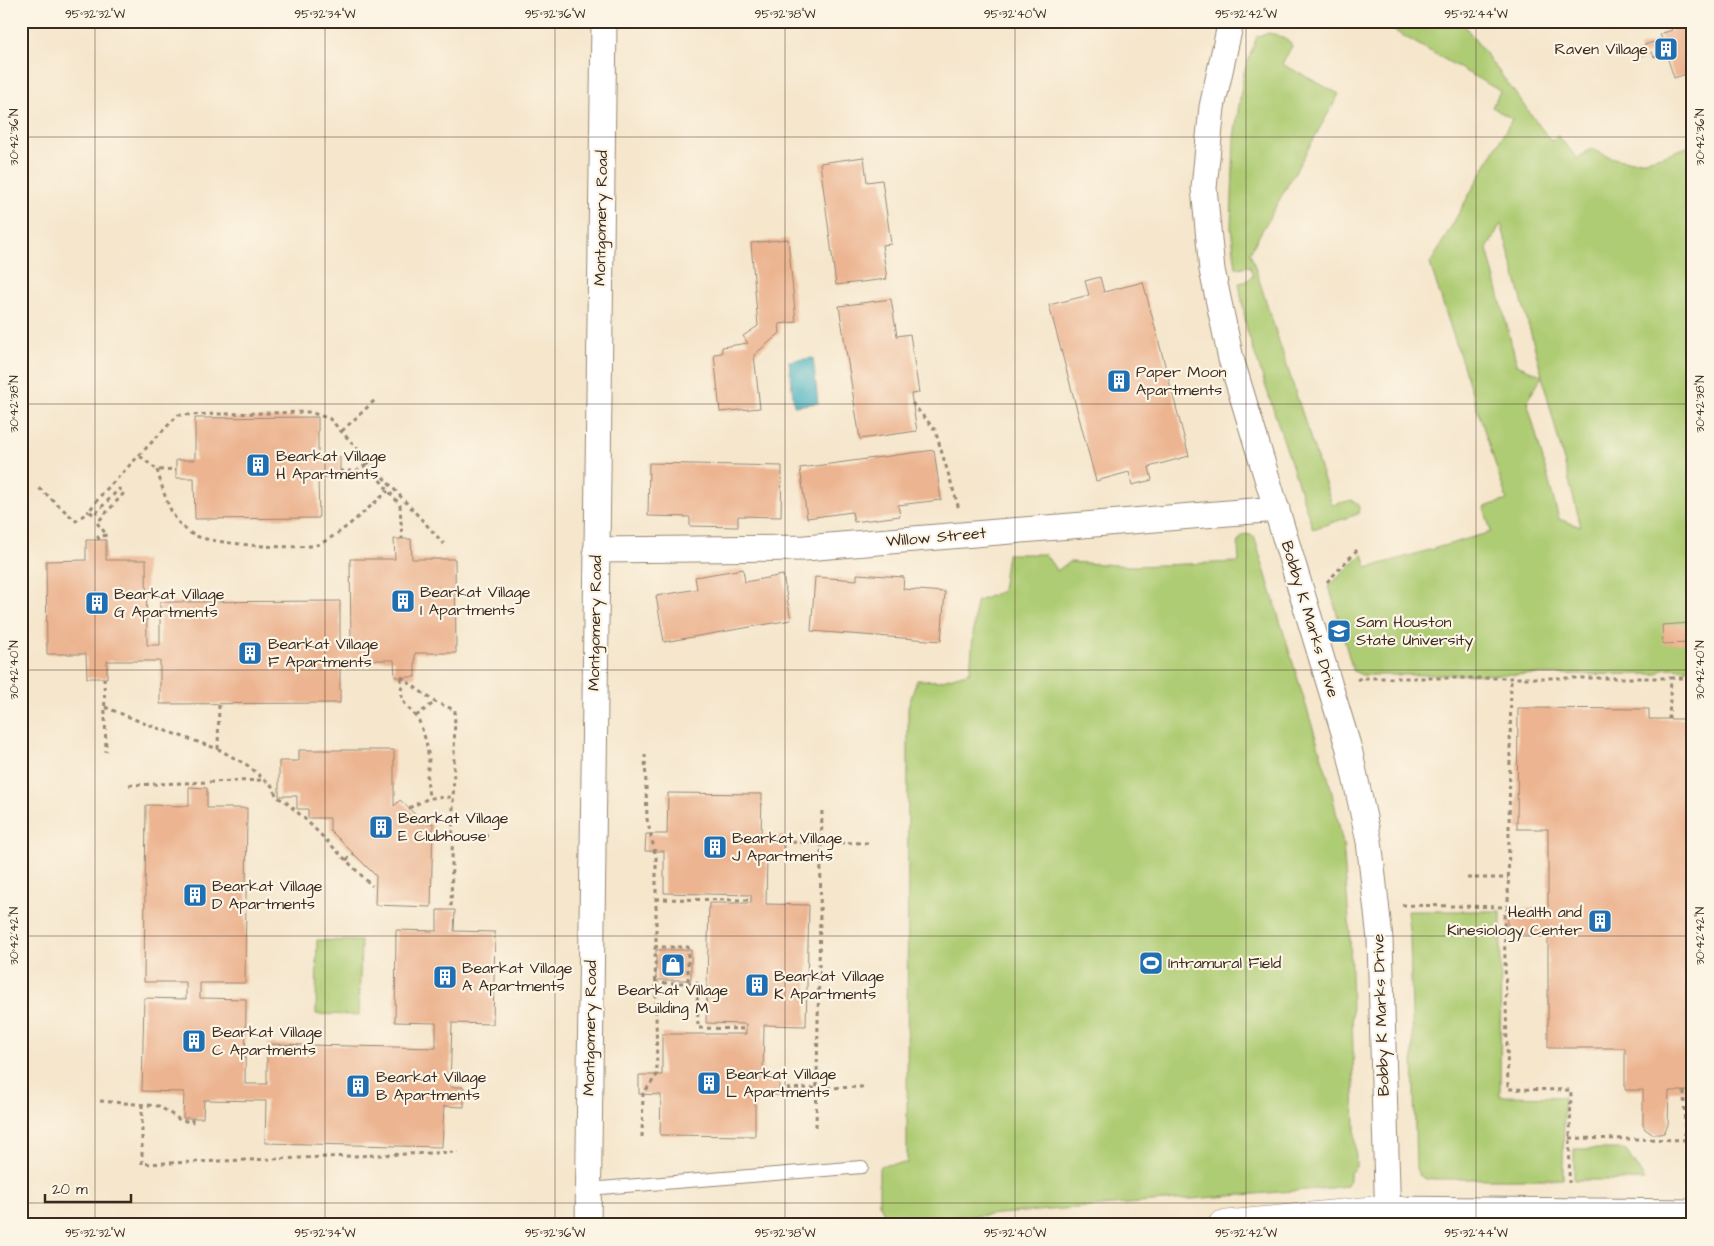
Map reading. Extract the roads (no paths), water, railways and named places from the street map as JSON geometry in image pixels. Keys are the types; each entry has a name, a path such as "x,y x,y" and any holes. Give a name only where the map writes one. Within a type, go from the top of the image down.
{"street":[{"name":"Montgomery Road","path":"588,1225 604,21"},
{"name":"Bobby K Marks Drive","path":"1231,21 1212,107 1204,188 1212,270 1231,359 1349,749 1369,842 1380,939 1388,1217"},
{"name":"Willow Street","path":"596,550 805,548 1277,509"},
{"path":"1222,1225 1388,1217 1693,1212"}],"lane":[{"path":"588,1189 862,1167"}],"water":[{"path":"813,358 818,403 794,406 789,361"}],"place":[{"name":"Raven Village","path":"1666,49"},
{"name":"Paper Moon Apartments","path":"1119,381"},
{"name":"Bearkat Village H Apartments","path":"258,465"},
{"name":"Bearkat Village I Apartments","path":"403,601"},
{"name":"Bearkat Village G Apartments","path":"97,603"},
{"name":"Sam Houston State University","path":"1339,631"},
{"name":"Bearkat Village F Apartments","path":"250,653"},
{"name":"Bearkat Village E Clubhouse","path":"381,827"},
{"name":"Bearkat Village J Apartments","path":"715,847"},
{"name":"Bearkat Village D Apartments","path":"195,895"},
{"name":"Health and Kinesiology Center","path":"1600,921"},
{"name":"Intramural Field","path":"1151,963"},
{"name":"Bearkat Village Building M","path":"673,965"},
{"name":"Bearkat Village A Apartments","path":"445,977"},
{"name":"Bearkat Village K Apartments","path":"757,985"},
{"name":"Bearkat Village C Apartments","path":"194,1041"},
{"name":"Bearkat Village L Apartments","path":"709,1083"},
{"name":"Bearkat Village B Apartments","path":"358,1086"}]}
